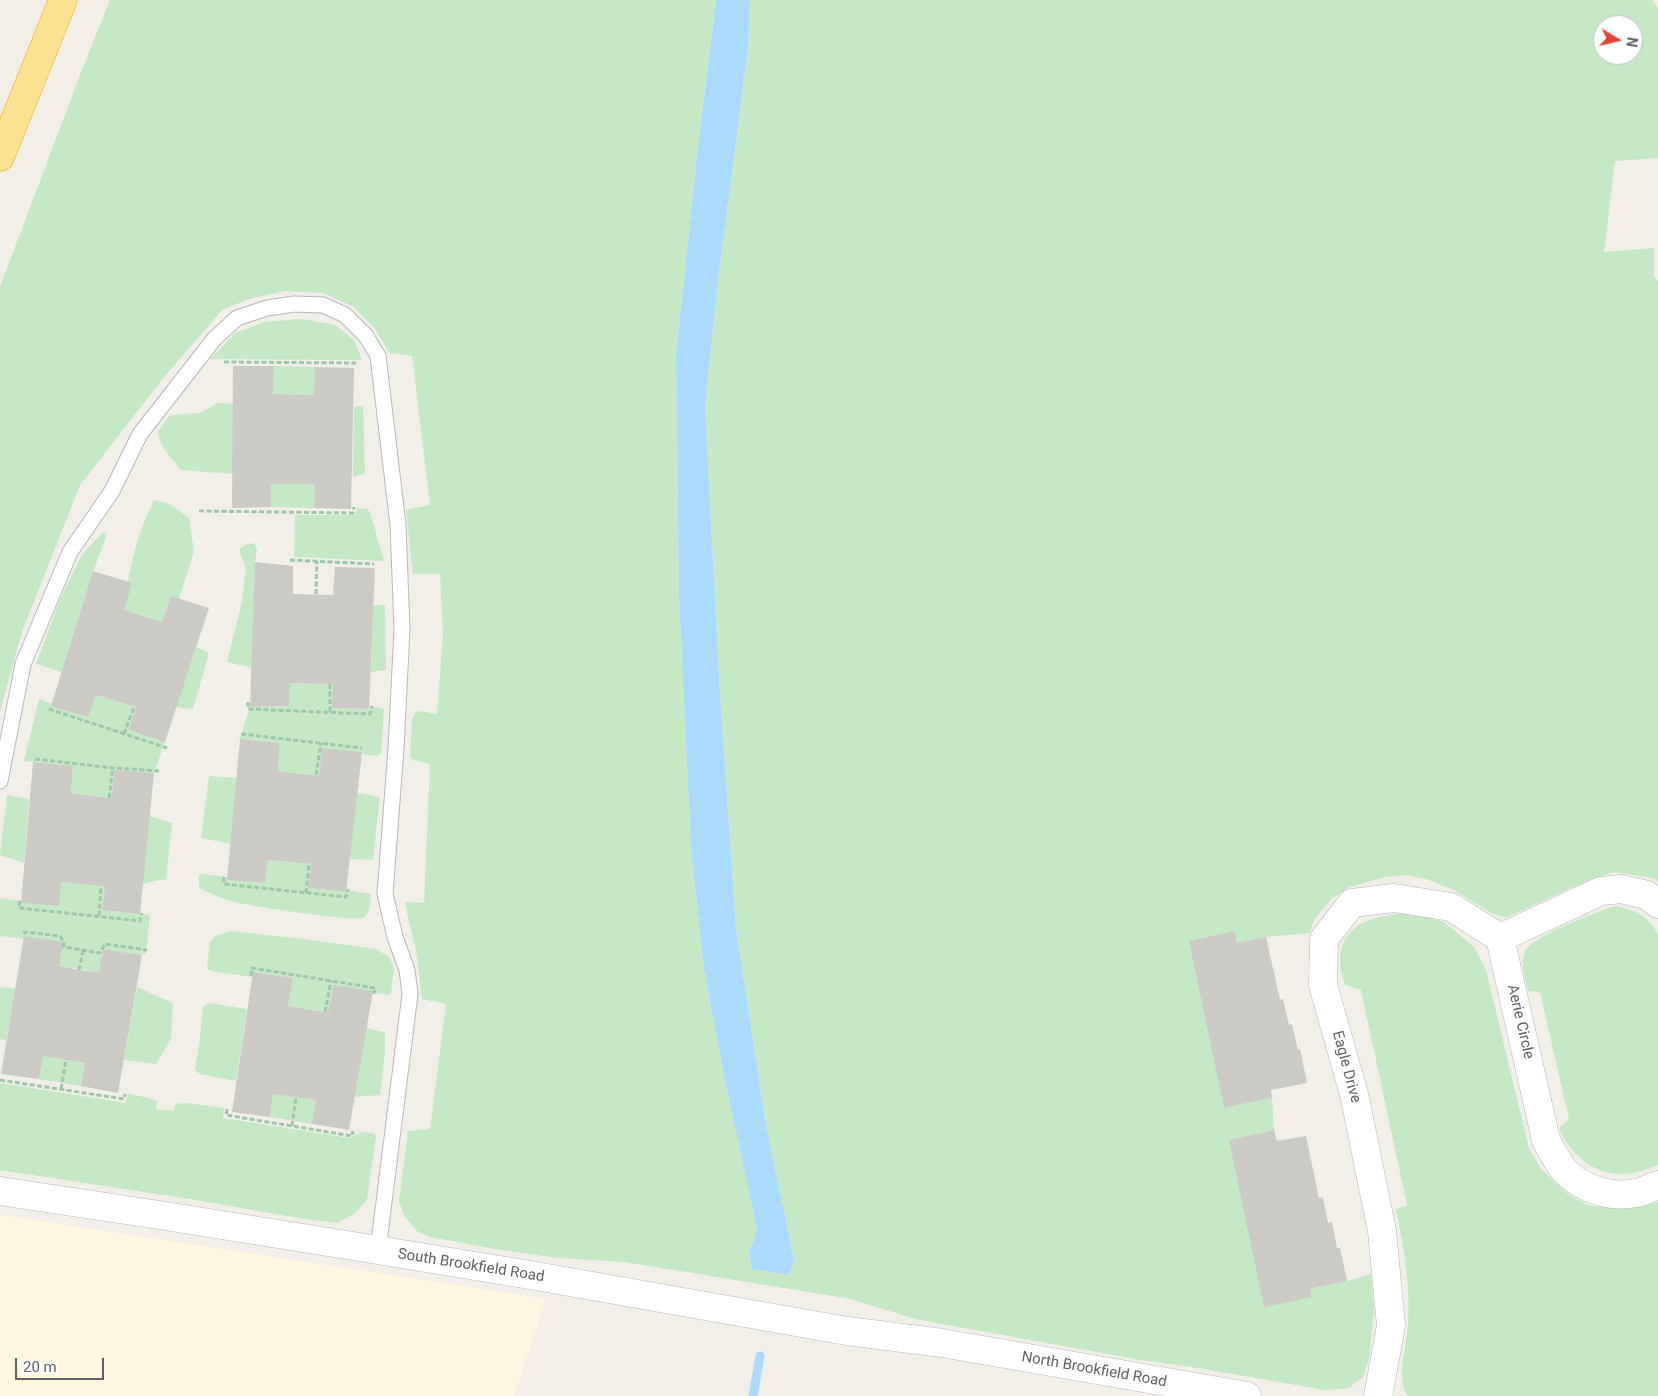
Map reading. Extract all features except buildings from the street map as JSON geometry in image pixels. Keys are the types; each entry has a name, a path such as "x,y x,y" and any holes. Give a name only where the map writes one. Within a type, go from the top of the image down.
{"highway":[{"path":"0,157 63,0"}],"street":[{"path":"1500,938 1601,891 1621,888 1648,895 1658,904"},
{"name":"Eagle Drive","path":"1378,1396 1391,1326 1382,1231 1354,1094 1323,984 1324,939 1352,903 1394,898 1451,907 1500,938"},
{"name":"Aerie Circle","path":"1500,938 1546,1140 1553,1153 1566,1172 1589,1189 1612,1194 1637,1193 1658,1185"},
{"name":"South Brookfield Road","path":"0,1191 530,1275 838,1330 942,1344"},
{"name":"North Brookfield Road","path":"942,1344 1246,1396"}],"lane":[{"path":"0,781 23,664 70,552 112,491 140,434 215,338 237,318 267,308 294,304 323,305 345,315 366,336 378,356 398,525 402,629 396,748 384,894 395,938 407,970 410,994 378,1250"}],"path":[{"path":"197,362 379,364"},
{"path":"200,510 353,513 354,507"},
{"path":"290,560 374,564"},
{"path":"316,594 317,561"},
{"path":"330,684 330,712"},
{"path":"248,702 248,709 370,714 372,706"},
{"path":"124,734 134,707"},
{"path":"49,709 167,748"},
{"path":"241,734 362,748"},
{"path":"316,775 321,743"},
{"path":"35,759 159,771"},
{"path":"109,798 113,768"},
{"path":"306,893 309,864"},
{"path":"224,877 224,884 346,897 348,889"},
{"path":"99,916 101,886"},
{"path":"20,901 19,908 140,921 142,913"},
{"path":"24,934 25,932 60,936 64,942 64,947 100,953 105,944 147,950"},
{"path":"79,970 82,950"},
{"path":"251,976 252,968 375,988 374,994"},
{"path":"325,1012 331,981"},
{"path":"62,1089 66,1060"},
{"path":"0,1080 124,1099 124,1094"},
{"path":"292,1126 296,1097"},
{"path":"227,1109 226,1116 352,1136 353,1131"}],"shaded area":[{"path":"0,1215 546,1299 514,1396 0,1396"}],"green space":[{"path":"110,0 716,0 676,354 679,598 691,849 704,970 725,1081 757,1229 749,1254 752,1269 789,1275 794,1259 766,1126 736,928 720,694 705,406 717,289 748,48 750,0 1652,0 1658,8 1658,158 1615,161 1604,252 1654,248 1654,277 1658,281 1658,882 1653,878 1613,872 1575,886 1507,917 1493,914 1454,890 1426,879 1407,875 1385,877 1350,887 1331,899 1314,920 1310,933 1266,937 1237,943 1235,932 1190,941 1224,1108 1272,1098 1274,1130 1229,1140 1312,1296 1310,1289 1371,1274 1374,1310 1369,1359 1363,1377 1349,1388 1325,1390 1141,1360 915,1319 851,1299 625,1262 558,1258 430,1237 418,1232 405,1217 399,1201 408,1131 430,1129 446,1004 422,999 417,955 405,904 407,902 424,903 430,764 413,760 410,757 412,719 415,713 419,711 437,714 443,634 440,574 413,574 406,510 430,505 412,356 389,353 376,330 354,307 323,293 285,291 249,299 222,310 165,376 80,485 22,632 0,711 0,287"},
{"path":"301,319 335,325 354,340 362,360 210,359 235,333 264,322"},
{"path":"274,366 315,367 314,395 273,394"},
{"path":"217,403 233,404 233,474 181,470 164,449 157,433 169,416 201,413"},
{"path":"363,406 365,474 353,477 354,407"},
{"path":"271,484 315,484 314,508 271,507"},
{"path":"154,500 169,503 189,518 194,551 179,599 171,596 162,622 124,610 134,554"},
{"path":"357,508 367,509 370,512 384,561 294,557 295,515 355,515"},
{"path":"102,533 106,533 105,541 93,571 62,672 36,664 61,597 82,555"},
{"path":"254,543 257,549 252,668 227,662 242,602 246,568 239,550 245,545"},
{"path":"373,605 385,605 386,670 371,672"},
{"path":"196,647 209,653 193,709 176,707"},
{"path":"290,683 333,684 332,708 369,709 370,706 384,709 381,754 377,756 361,754 361,752 322,748 319,776 278,771 280,743 240,739 250,707 289,706"},
{"path":"96,695 136,707 129,730 165,742 154,773 115,770 111,798 71,793 73,766 24,761 39,699 88,717"},
{"path":"209,776 237,778 231,844 201,838"},
{"path":"357,793 380,797 373,860 349,859"},
{"path":"7,795 29,799 24,863 0,855"},
{"path":"149,816 172,823 166,879 142,884"},
{"path":"268,860 311,864 308,888 346,892 346,890 371,894 370,907 366,916 356,919 274,909 227,900 199,888 199,875 204,874 227,877 227,880 265,883"},
{"path":"61,882 105,886 102,910 150,915 146,953 142,955 103,949 99,972 59,966 24,939 0,936 0,898 21,901 21,903 58,906"},
{"path":"1615,906 1640,914 1658,934 1658,1165 1625,1174 1605,1172 1585,1162 1568,1145 1562,1135 1559,1128 1569,1119 1540,992 1528,991 1523,966 1524,955 1531,944 1553,931"},
{"path":"1410,913 1444,922 1474,947 1486,970 1529,1149 1542,1170 1568,1194 1589,1206 1626,1209 1658,1202 1658,1396 1408,1396 1404,1390 1402,1375 1409,1301 1396,1209 1407,1205 1361,990 1345,985 1340,962 1342,948 1347,937 1354,929 1374,919"},
{"path":"231,931 376,949 389,957 394,968 391,994 372,993 372,991 334,985 328,1012 288,1006 292,978 253,972 252,977 207,969 210,942 215,936"},
{"path":"0,987 16,989 6,1040 0,1039"},
{"path":"137,987 173,1003 171,1039 156,1064 124,1060"},
{"path":"209,1003 247,1009 236,1081 200,1074 195,1070 203,1006"},
{"path":"366,1028 385,1032 385,1053 380,1095 355,1097"},
{"path":"43,1056 85,1063 81,1086 39,1079"},
{"path":"0,1083 126,1103 128,1093 155,1100 157,1102 156,1109 174,1111 176,1104 186,1103 224,1108 223,1118 350,1138 362,1132 374,1133 376,1136 367,1200 354,1214 337,1223 0,1170"},
{"path":"273,1094 316,1100 312,1124 270,1117"}],"water":[{"path":"716,0 750,0 748,48 717,289 705,406 720,694 736,928 766,1126 794,1259 789,1275 752,1269 749,1254 757,1229 725,1081 704,970 691,849 679,598 676,354"}],"waterway":[{"path":"753,1396 760,1356"}]}
